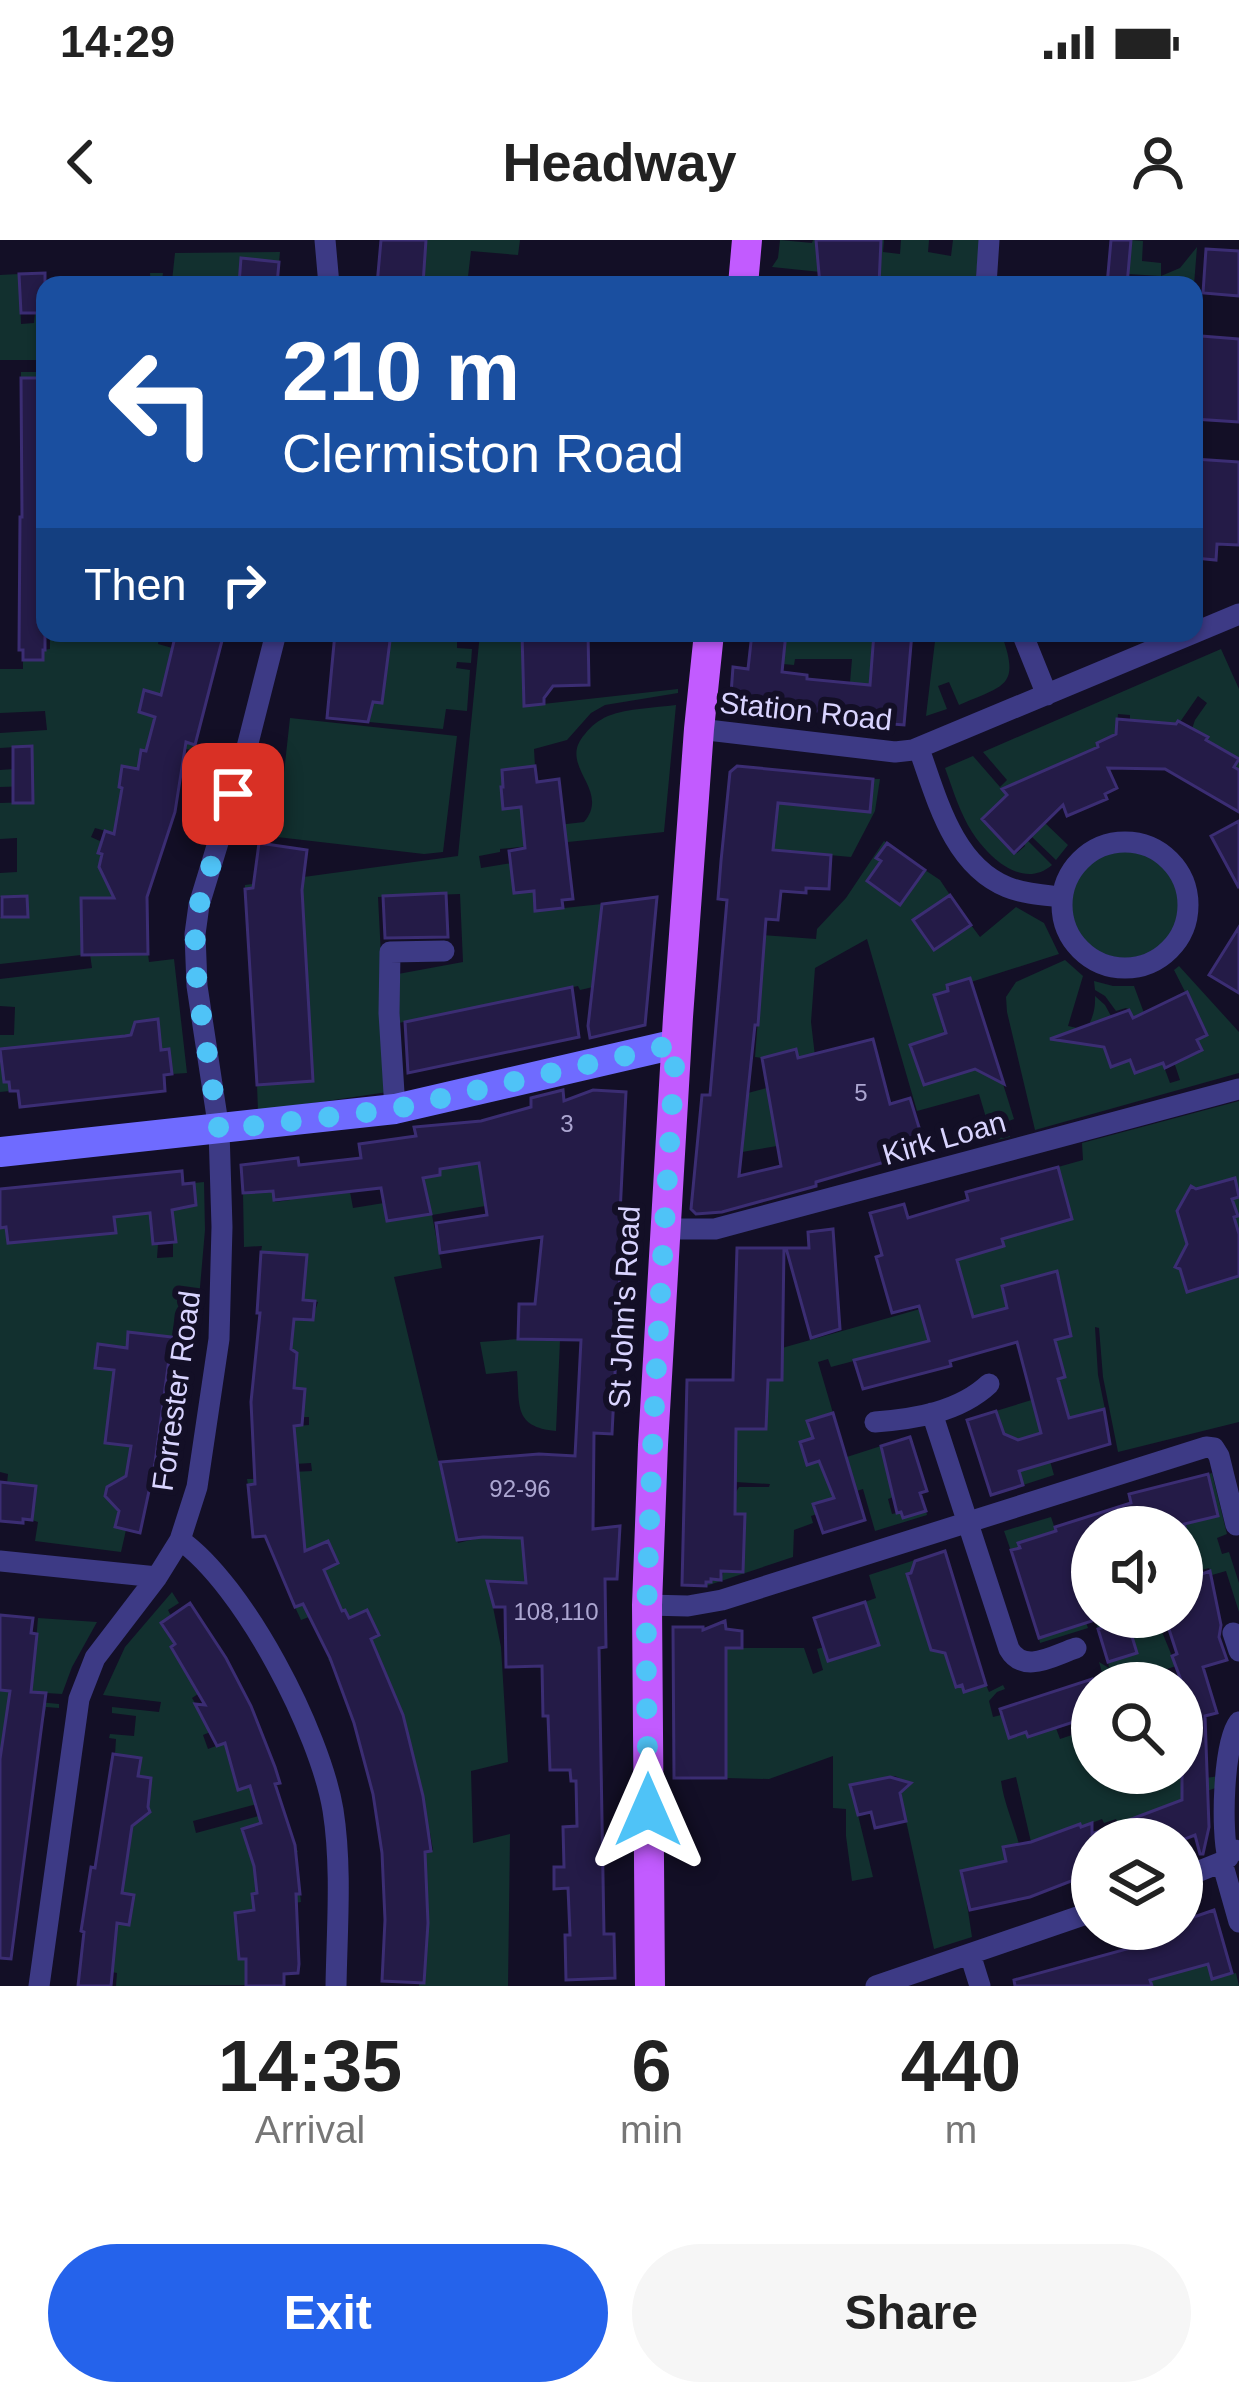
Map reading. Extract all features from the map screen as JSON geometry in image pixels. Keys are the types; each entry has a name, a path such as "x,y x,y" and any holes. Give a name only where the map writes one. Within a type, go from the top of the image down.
{"main road":[{"path":"744,276 747,240"},
{"name":"St John's Road","path":"650,1986 647,1605 664,1229 708,642"}],"street":[{"path":"325,240 327,276"},
{"path":"987,276 989,240"},
{"name":"Station Road","path":"1203,629 1239,614"},
{"name":"Forrester Road","path":"39,1986 79,1699 95,1658 179,1540 197,1487 219,1339 222,1227 219,1130 197,986 196,920 274,642"},
{"path":"1026,642 1047,695"},
{"name":"Station Road","path":"699,729 895,752 919,749 1173,642"},
{"path":"919,749 953,835 971,862 1008,887 1062,897"},
{"path":"1108,844 1145,845 1161,853 1184,882 1187,918 1181,936 1156,961 1122,969 1105,966 1076,946 1062,914 1062,897 1067,879 1091,852 1108,844"},
{"path":"395,1109 389,952 444,951"},
{"path":"0,1152 395,1109 676,1044"},
{"name":"Kirk Loan","path":"664,1229 715,1229 1239,1089"},
{"path":"875,1422 956,1405 989,1384"},
{"path":"932,1413 1014,1659 1028,1664 1076,1648"},
{"path":"647,1605 688,1606 722,1600 1206,1447 1214,1448 1219,1456 1236,1526"},
{"path":"179,1540 209,1564 246,1613 277,1667 322,1766 337,1845 336,1986"},
{"path":"0,1561 157,1576"},
{"path":"1239,1722 1230,1737 1223,1821 1239,1922"},
{"path":"876,1986 1071,1919"},
{"path":"970,1954 980,1986"}],"green space":[{"path":"385,240 520,240 518,255 471,251 468,276 417,276"},
{"path":"780,240 884,240 883,252 900,254 901,240 929,240 928,252 951,256 953,240 980,240 976,276 860,276 772,267"},
{"path":"1131,240 1143,241 1142,261 1161,263 1161,276 1128,274"},
{"path":"1197,247 1195,276 1161,276 1180,268"},
{"path":"280,252 279,262 241,258 240,276 173,276 175,253"},
{"path":"19,274 21,324 34,323 36,313 36,360 0,360 0,275"},
{"path":"50,642 158,642 176,649 160,698 144,691 139,711 156,714 151,733 195,745 193,750 185,749 138,771 122,767 119,787 131,789 120,835 95,828 91,837 102,842 110,856 101,860 101,871 151,887 147,897 81,899 107,954 148,954 149,962 174,959 187,1073 172,1074 169,1049 146,1051 147,1037 160,1035 158,1020 137,1022 137,1034 9,1082 10,1091 0,1092 0,1035 14,1035 15,1007 0,1006 0,979 92,968 90,954 0,964 0,917 27,917 27,896 0,897 0,873 17,872 17,838 0,839 0,803 33,802 32,786 0,787 0,770 28,768 33,753 32,746 0,748 0,733 47,730 45,711 0,713 0,669 23,669 23,660 42,660 43,650 50,649"},
{"path":"390,642 457,642 457,648 472,649 471,663 457,662 456,668 470,670 467,711 446,709 443,729 369,722 374,661 388,661"},
{"path":"479,642 522,642 525,706 678,689 678,693 605,705 591,713 567,740 534,749 535,766 502,770 503,787 521,807 523,829 584,822 592,799 577,757 585,734 616,713 676,705 664,832 500,849 479,856 481,868 530,860 536,911 602,904 593,987 580,990 578,986 394,1024 398,974 463,962 460,894 378,897 388,1092 258,1111 257,1085 313,1081 314,1074 300,1074 298,1046 311,1045 305,939 267,886 245,889 245,885 458,856"},
{"path":"785,642 878,642 872,651 870,685 850,683 852,659 795,659 794,665 783,664"},
{"path":"935,642 1004,642 1009,664 1005,682 959,705 949,682 938,686 947,709 926,716"},
{"path":"1221,649 1239,689 1239,778 1234,767 1238,759 1187,744 1207,703 1198,696 1171,735 1166,735 1166,723 1130,720 1130,715 1118,714 1115,753 1107,738 1074,757 1081,773 1058,765 1013,784 1068,845 1056,860 1031,836 1041,826 1008,794 982,819 1017,853 1027,840 1052,865 1041,872 1018,872 979,842 945,768 973,756 1000,787 1007,780 983,752"},
{"path":"290,718 457,736 443,852 424,854 277,837"},
{"path":"780,770 787,771 785,804 870,812 873,779 880,779 875,811 851,857 773,850"},
{"path":"884,841 877,858 884,863 867,882 900,905 925,870 950,895 914,920 934,950 971,925 980,937 1016,907 1044,923 1059,954 947,985 948,991 934,996 954,1069 998,1068 1014,1119 1006,1122 1010,1137 993,1141 979,1094 917,1111 867,939 815,968 811,1022 816,1065 755,1057 762,935 816,939 817,929 846,898"},
{"path":"1125,850 1146,854 1163,866 1175,883 1179,904 1175,925 1163,942 1146,954 1125,958 1104,954 1087,942 1075,925 1071,904 1075,883 1087,866 1104,854"},
{"path":"1065,960 1083,976 1068,1026 1077,1028 1075,1043 1083,1044 1095,996 1111,1016 1095,1023 1111,1067 1130,1060 1150,1067 1130,1010 1116,1011 1095,990 1094,981 1134,986 1170,1083 1180,1080 1174,1062 1202,1051 1197,1040 1207,1035 1174,970 1179,966 1239,1032 1239,1073 1035,1130 1006,997 1016,982"},
{"path":"781,1084 771,1110 777,1146 742,1152 748,1093"},
{"path":"1239,1101 1239,1422 1118,1452 1099,1328 1095,1327 1105,1409 1072,1423 1070,1418 1057,1422 1042,1433 1054,1475 1023,1485 996,1411 1061,1391 1062,1364 1055,1366 1032,1345 1071,1336 1057,1271 1003,1286 1007,1308 927,1333 929,1341 831,1367 828,1359 818,1362 833,1413 808,1421 813,1438 800,1442 807,1464 819,1461 822,1465 881,1446 896,1496 888,1499 892,1514 901,1512 904,1517 926,1511 927,1515 875,1531 863,1489 814,1504 813,1523 794,1530 793,1557 706,1586 711,1579 721,1579 724,1571 743,1571 745,1515 723,1514 739,1487 770,1484 735,1482 725,1433 768,1380 782,1380 782,1348 966,1296 953,1262 1003,1247 1002,1239 1058,1167 1083,1160 1082,1143"},
{"path":"481,1162 483,1187 503,1203 432,1215 442,1268 394,1277 458,1543 483,1537 522,1538 561,1586 488,1582 501,1647 508,1762 471,1771 473,1843 510,1834 508,1986 419,1986 424,1982 428,1922 427,1893 419,1888 427,1887 425,1852 433,1850 430,1833 413,1836 423,1800 402,1714 390,1682 334,1668 328,1659 379,1634 367,1610 349,1618 344,1610 312,1625 309,1617 301,1620 295,1607 333,1591 324,1570 338,1562 328,1541 302,1552 291,1520 303,1519 302,1503 289,1504 287,1481 248,1485 247,1479 254,1479 255,1474 312,1471 311,1463 295,1464 294,1426 309,1425 309,1417 252,1418 291,1399 304,1400 305,1389 290,1387 293,1330 264,1330 287,1318 312,1320 318,1302 296,1300 261,1252 262,1246 244,1247 243,1193 273,1191 275,1202 290,1200 289,1189 310,1186 310,1164 314,1195 350,1192 353,1208 384,1203 388,1221 431,1214 423,1178 440,1175 439,1168"},
{"path":"204,1182 198,1310 175,1313 172,1337 129,1332 126,1351 99,1344 96,1368 111,1370 112,1366 128,1400 110,1399 105,1443 156,1449 124,1486 113,1483 107,1487 120,1504 115,1527 126,1530 121,1552 35,1541 36,1486 7,1483 8,1474 0,1472 0,1228 6,1227 8,1243 112,1201 150,1213 157,1258 173,1257 172,1210 185,1209 194,1183"},
{"path":"560,1340 556,1431 526,1419 519,1404 517,1371 486,1374 480,1342"},
{"path":"1209,1474 1227,1534 1217,1538 1222,1554 1229,1552 1239,1583 1239,1612 1226,1571 1212,1575 1209,1568 1203,1570 1203,1517 1219,1516"},
{"path":"1051,1517 1071,1577 1071,1633 1040,1643 1039,1638 1067,1629 1019,1543 1020,1548 1011,1551 1004,1531"},
{"path":"915,1560 918,1570 911,1572 909,1580 931,1650 944,1649 956,1686 962,1685 964,1691 986,1685 989,1692 1003,1685 1005,1689 989,1701 993,1717 1001,1715 1009,1737 1056,1728 1060,1739 1071,1735 1071,1794 1199,1794 1134,1818 1071,1818 1071,1827 1035,1840 1034,1855 1016,1777 1001,1781 1019,1844 1003,1847 1006,1861 962,1871 972,1937 934,1949 900,1793 905,1788 903,1780 895,1776 851,1786 873,1877 852,1881 846,1809 833,1808 833,1756 769,1779 726,1778 726,1648 804,1648 813,1674 823,1670 817,1649 848,1640 849,1655 878,1645 865,1602 876,1598 869,1575"},
{"path":"172,1592 179,1603 161,1623 180,1662 220,1646 223,1652 192,1669 204,1690 192,1698 198,1708 232,1723 203,1735 208,1749 232,1740 238,1757 267,1746 270,1753 243,1761 238,1789 250,1786 268,1801 193,1821 196,1833 284,1809 286,1815 249,1827 252,1859 295,1845 298,1852 272,1858 259,1893 252,1894 253,1900 300,1894 301,1902 235,1913 260,1958 261,1985 116,1986 113,1966 81,1962 87,1936 114,1940 117,1923 129,1924 134,1896 122,1893 134,1815 144,1817 149,1809 138,1776 141,1758 115,1754 116,1739 109,1738 110,1734 134,1736 136,1716 112,1713 112,1707 159,1712 161,1702 103,1695 125,1647"},
{"path":"38,1618 97,1622 62,1694 30,1692 28,1701 59,1704 59,1708 46,1707 44,1718 7,1713 0,1759 0,1690 34,1664"},
{"path":"1133,1638 1165,1638 1174,1662 1108,1662 1137,1652"},
{"path":"1220,1776 1218,1787 1203,1793 1203,1778"},
{"path":"1161,1950 1205,1953 1212,1979 1236,1973 1239,1986 1152,1986 1150,1978 1167,1973"}],"building":[{"path":"381,240 426,240 424,276 378,276"},
{"path":"816,240 881,240 879,276 819,276"},
{"path":"1111,240 1131,240 1128,276 1108,276"},
{"path":"1206,249 1239,251 1239,296 1203,293"},
{"path":"241,258 279,262 278,276 240,276"},
{"path":"45,273 36,276 36,313 21,313 19,274"},
{"path":"1203,336 1239,339 1239,422 1203,420"},
{"path":"21,378 36,378 36,642 45,642 43,660 23,660 23,650 19,650"},
{"path":"1203,460 1239,462 1239,545 1217,544 1216,560 1203,559"},
{"path":"174,642 222,642 195,745 186,742 175,812 147,897 148,954 82,955 81,898 114,898 99,867 102,854 98,853 105,831 114,834 122,766 138,769 141,750 146,751 155,717 139,712 144,690 161,695"},
{"path":"334,642 390,642 382,703 373,702 368,722 327,718"},
{"path":"522,642 588,642 589,685 553,686 544,704 524,706"},
{"path":"751,642 785,642 782,672 870,685 873,642 911,642 904,725 867,722 867,715 730,708 733,667 748,669"},
{"path":"1117,719 1178,721 1239,759 1234,767 1239,770 1239,812 1165,769 1108,768 1117,788 1105,794 1107,799 1067,816 1063,805 1014,853 982,819 1007,795 1002,789 1098,747 1097,743 1116,734"},
{"path":"32,746 33,803 13,803 13,747"},
{"path":"535,766 537,782 559,779 573,899 562,900 563,908 535,911 534,891 514,893 509,851 525,848 521,807 503,809 501,787 502,770"},
{"path":"737,766 873,779 870,812 778,803 773,850 831,855 829,889 781,891 778,920 766,919 739,1176 781,1166 762,1058 796,1049 798,1058 873,1039 890,1104 910,1098 926,1150 816,1182 816,1186 722,1212 696,1214 691,1209 702,1095 710,1095 727,900 718,899 721,861 730,772"},
{"path":"1239,821 1239,888 1211,836"},
{"path":"259,843 307,850 302,890 313,1081 257,1085 245,889 253,888"},
{"path":"887,843 925,870 900,905 867,881"},
{"path":"446,893 448,937 385,938 383,896"},
{"path":"950,895 971,925 934,950 913,920"},
{"path":"27,896 28,917 2,917 2,897"},
{"path":"657,897 645,1025 590,1038 602,904"},
{"path":"1239,927 1239,993 1209,975"},
{"path":"970,978 1004,1084 975,1069 924,1085 910,1045 946,1033 934,995"},
{"path":"572,987 579,1037 408,1073 405,1022"},
{"path":"1187,992 1207,1035 1197,1040 1202,1050 1165,1068 1163,1063 1135,1073 1130,1060 1111,1067 1104,1047 1050,1039 1129,1010 1133,1018"},
{"path":"158,1019 161,1050 169,1049 172,1074 164,1075 165,1091 20,1107 18,1091 10,1091 9,1082 4,1082 0,1049 131,1035 135,1022"},
{"path":"563,1090 564,1101 593,1090 626,1092 620,1214 632,1215 631,1234 622,1233 612,1434 594,1433 593,1529 620,1526 617,1579 605,1579 606,1647 599,1648 604,1934 614,1934 615,1978 566,1980 568,1888 554,1889 554,1867 564,1867 563,1827 577,1826 576,1781 571,1781 570,1770 550,1770 542,1666 506,1667 505,1607 494,1607 487,1581 526,1583 522,1538 457,1540 440,1462 575,1456 581,1340 518,1339 519,1304 535,1304 542,1237 440,1253 436,1223 487,1215 479,1163 440,1169 440,1175 423,1178 431,1214 387,1221 381,1188 274,1200 273,1191 243,1193 241,1165 298,1158 299,1165 361,1158 359,1144 416,1136 414,1127 481,1121 531,1107 531,1098"},
{"path":"1058,1167 1072,1219 1002,1239 1004,1246 957,1260 973,1317 1007,1308 1002,1286 1057,1271 1071,1336 1055,1340 1065,1377 1058,1379 1069,1418 1104,1409 1110,1444 1019,1471 1023,1485 991,1495 967,1420 996,1411 1004,1434 1018,1440 1041,1433 1017,1342 950,1361 951,1366 863,1389 854,1360 929,1341 919,1306 892,1313 870,1213 904,1204 908,1218 968,1200 966,1192"},
{"path":"182,1171 183,1184 194,1183 196,1205 172,1210 176,1242 153,1244 150,1213 114,1217 116,1233 8,1243 6,1227 0,1228 0,1189"},
{"path":"1235,1178 1239,1197 1232,1199 1238,1216 1234,1217 1239,1276 1187,1292 1180,1269 1175,1267 1187,1244 1177,1211 1191,1186 1196,1189"},
{"path":"833,1229 840,1329 811,1338 786,1248 809,1248 808,1232"},
{"path":"737,1248 784,1248 782,1380 768,1380 766,1429 736,1429 735,1514 745,1514 743,1572 721,1571 721,1580 711,1579 706,1586 682,1585 687,1380 733,1380"},
{"path":"261,1252 307,1255 303,1300 315,1301 313,1320 294,1319 291,1349 297,1353 294,1388 305,1389 302,1425 294,1426 305,1551 328,1541 338,1563 324,1570 349,1618 367,1610 379,1635 371,1639 403,1715 431,1851 425,1852 424,1983 382,1981 382,1853 373,1794 354,1723 303,1604 295,1607 265,1536 253,1537 248,1485 255,1484 251,1402"},
{"path":"128,1332 172,1337 140,1533 115,1527 119,1511 105,1496 107,1487 126,1476 131,1446 105,1443 114,1370 95,1368 98,1344 127,1348"},
{"path":"833,1413 865,1520 823,1533 813,1504 834,1498 819,1461 807,1465 800,1442 813,1438 807,1421"},
{"path":"910,1437 927,1491 920,1493 926,1511 903,1518 897,1513 881,1446"},
{"path":"1208,1474 1218,1516 1203,1520 1203,1506 1122,1506 1131,1503 1129,1494"},
{"path":"0,1482 36,1486 32,1520 0,1521"},
{"path":"1071,1522 1071,1628 1039,1638 1011,1550 1020,1548 1018,1543 1056,1531 1055,1527"},
{"path":"945,1551 986,1685 964,1692 962,1685 956,1687 945,1653 931,1650 907,1574 915,1561"},
{"path":"1210,1571 1227,1660 1203,1667 1203,1662 1174,1662 1172,1638 1203,1638 1203,1574"},
{"path":"865,1602 879,1645 828,1661 814,1618"},
{"path":"190,1603 251,1706 280,1783 275,1784 295,1845 300,1894 296,1894 298,1973 284,1974 284,1986 246,1986 246,1959 239,1959 235,1913 254,1910 252,1894 257,1893 242,1829 261,1823 250,1786 238,1790 225,1743 217,1746 195,1704 205,1705 161,1623"},
{"path":"0,1615 33,1618 31,1633 37,1634 31,1692 46,1693 11,1959 0,1958 0,1759 10,1691 0,1690"},
{"path":"725,1621 726,1629 742,1631 742,1648 726,1648 726,1778 674,1778 673,1627 703,1630"},
{"path":"1101,1638 1132,1638 1137,1653 1108,1662"},
{"path":"1203,1667 1217,1713 1205,1716 1209,1827 1203,1854 1203,1818 1134,1818 1182,1800 1182,1794 1203,1794"},
{"path":"1071,1686 1071,1723 1028,1737 1026,1732 1009,1738 1000,1709"},
{"path":"113,1754 141,1758 138,1776 151,1778 150,1812 132,1826 122,1893 134,1895 129,1925 117,1923 111,1986 78,1986 81,1931"},
{"path":"890,1777 911,1783 900,1793 906,1821 875,1828 871,1812 858,1815 850,1785"},
{"path":"1071,1827 1071,1881 1030,1897 970,1910 961,1871 1006,1861 1003,1847"},
{"path":"1214,1910 1232,1973 1212,1979 1208,1964 1150,1980 1152,1986 1015,1986 1014,1980 1123,1950 1203,1950 1203,1914"}],"route":[{"path":"233,794 199,905 195,934 197,986 219,1130 395,1109 676,1044 647,1605 648,1810"}]}
